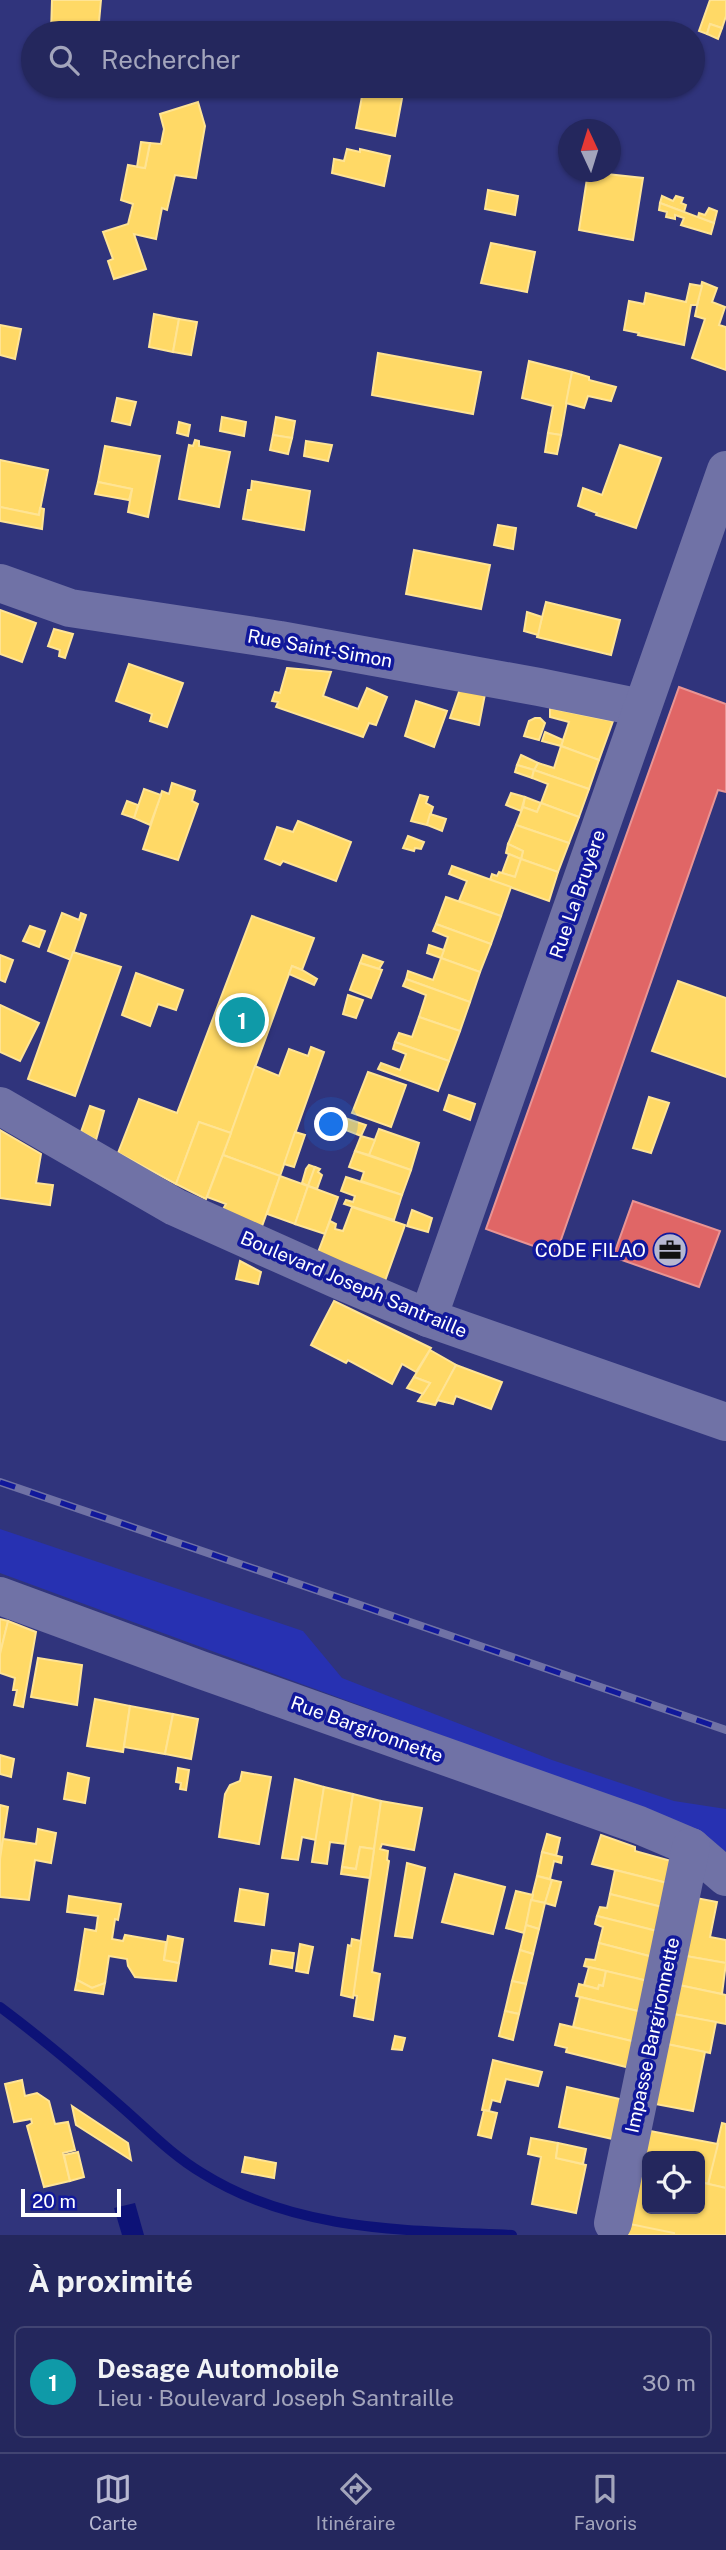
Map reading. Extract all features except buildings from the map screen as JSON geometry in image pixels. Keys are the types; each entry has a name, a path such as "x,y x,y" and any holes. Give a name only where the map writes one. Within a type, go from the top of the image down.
{"street":[{"name":"Rue La Bruyère","path":"428,1318 726,470"},
{"name":"Rue Saint-Simon","path":"0,583 70,608 280,640 526,684 642,708"},
{"name":"Boulevard Joseph Santraille","path":"0,1106 175,1207 428,1318 726,1422"},
{"name":"Rue Bargironnette","path":"0,1595 201,1670 639,1825 691,1847 726,1877"},
{"name":"Impasse Bargironnette","path":"613,2223 691,1847"}],"shaded area":[{"path":"0,1529 303,1631 342,1678 552,1760 674,1801 726,1809 726,1852 685,1825 0,1573"},
{"path":"135,2203 144,2235 122,2235 114,2208"}],"waterway":[{"path":"0,2007 78,2069 181,2159 238,2192 275,2207 352,2224 432,2232 512,2235"}],"railway":[{"path":"0,1482 726,1730"}],"place":[{"name":"Desage Automobile","path":"242,1020"},
{"name":"CODE FILAO","path":"670,1250"}]}
